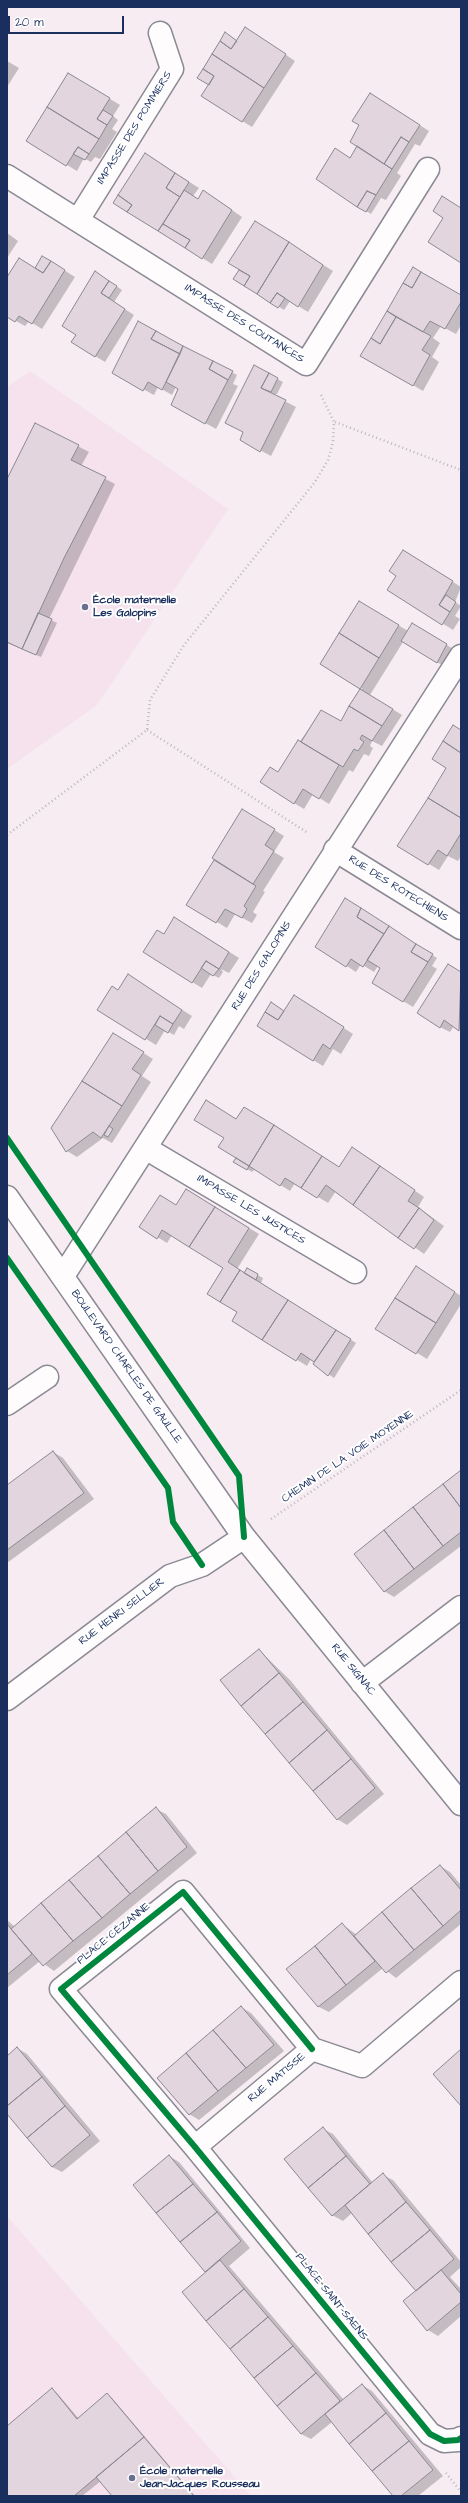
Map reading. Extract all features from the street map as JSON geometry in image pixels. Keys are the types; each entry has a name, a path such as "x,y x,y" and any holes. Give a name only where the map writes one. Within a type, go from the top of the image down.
{"street":[{"name":"IMPASSE DES POMMIERS","path":"78,220 172,69 160,33"},
{"name":"IMPASSE DES COUTANCES","path":"7,176 306,364 428,169"},
{"name":"RUE DES GALOPINS","path":"63,1276 147,1149 335,850 461,656"},
{"name":"RUE DES ROTECHIENS","path":"335,850 461,928"},
{"name":"IMPASSE LES JUSTICES","path":"147,1149 355,1272"},
{"name":"BOULEVARD CHARLES DE GAULLE","path":"7,1197 244,1537"},
{"path":"7,1404 47,1377"},
{"name":"RUE SIGNAC","path":"244,1537 461,1804"},
{"name":"RUE HENRI SELLIER","path":"7,1699 170,1576 202,1565 244,1537"},
{"path":"362,1683 461,1607"},
{"name":"PLACE CÉZANNE","path":"195,2147 61,1990 183,1892 312,2049"},
{"name":"RUE MATISSE","path":"195,2147 312,2049 362,2066 461,1982"},
{"name":"PLACE SAINT-SAENS","path":"195,2147 430,2434 444,2441 458,2440 461,2438"}],"path":[{"path":"7,835 147,730 150,700 184,645 316,482 328,460 333,442 334,422 306,364"},
{"path":"334,422 461,470"},
{"path":"147,730 335,850"}],"shaded area":[{"name":"École maternelle Les Galopins","path":"30,371 228,509 97,705 7,769 7,387"},
{"path":"7,2216 251,2496 7,2496"}],"building":[{"path":"245,27 286,54 264,88 212,54 220,41 231,49"},
{"path":"225,32 237,41 231,49 220,41"},
{"path":"212,54 264,88 242,122 201,96 214,76 203,69"},
{"path":"203,69 214,76 209,85 197,78"},
{"path":"68,73 110,98 97,119 107,125 99,139 47,107"},
{"path":"370,93 420,125 409,142 401,137 384,164 350,142 359,125 352,121"},
{"path":"47,107 99,139 89,154 78,147 66,166 26,141"},
{"path":"103,110 113,116 107,125 97,119"},
{"path":"401,137 409,142 392,169 384,164"},
{"path":"357,146 392,169 376,195 367,191 357,207 316,179 335,148 350,158"},
{"path":"78,147 89,154 85,160 73,154"},
{"path":"145,153 175,173 166,188 180,197 158,231 127,212 132,205 118,195"},
{"path":"175,173 189,182 180,197 166,188"},
{"path":"184,190 198,199 203,190 232,210 202,259 185,248 190,240 163,224"},
{"path":"367,191 376,195 366,212 357,207"},
{"path":"118,195 132,205 127,212 113,203"},
{"path":"442,196 461,208 461,263 428,242 443,218 433,211"},
{"path":"255,221 289,242 257,294 244,286 250,276 228,263"},
{"path":"163,224 190,240 185,248 158,231"},
{"path":"289,242 323,265 298,307 277,293 270,303 257,294"},
{"path":"42,256 51,261 43,273 35,268"},
{"path":"19,258 43,273 51,261 65,270 32,324 19,316 15,322 7,317 7,277"},
{"path":"413,267 421,272 412,288 403,283"},
{"path":"239,270 250,276 244,286 233,279"},
{"path":"95,271 109,281 101,293 125,309 95,357 71,342 76,335 62,326"},
{"path":"421,272 461,295 461,302 445,329 430,321 423,332 387,311 403,283 412,288"},
{"path":"109,281 117,286 109,298 101,293"},
{"path":"277,293 285,298 278,308 270,303"},
{"path":"387,311 396,317 380,344 371,338"},
{"path":"396,317 431,336 422,350 430,355 413,386 360,356 371,338 380,344"},
{"path":"138,321 156,331 151,339 180,354 162,390 148,382 143,391 112,373"},
{"path":"156,331 183,346 180,354 151,339"},
{"path":"183,346 213,361 209,369 228,380 205,424 171,405 178,389 166,382"},
{"path":"213,361 233,371 228,380 209,369"},
{"path":"254,365 269,373 261,388 286,400 260,452 240,440 243,432 225,423"},
{"path":"269,373 278,378 271,392 261,388"},
{"path":"35,423 79,445 71,460 106,477 64,558 22,649 7,642 7,479"},
{"path":"403,550 453,581 439,605 450,612 442,625 387,590 396,576 389,571"},
{"path":"446,595 456,602 450,612 439,605"},
{"path":"359,601 399,625 379,658 339,633"},
{"path":"38,613 52,619 36,655 22,649"},
{"path":"412,623 447,644 437,663 401,641"},
{"path":"339,633 379,658 360,689 320,664"},
{"path":"360,689 393,709 382,726 349,706"},
{"path":"349,706 382,726 372,741 362,735 360,739 364,742 358,751 354,749 343,767 301,742 321,710 341,721"},
{"path":"453,725 461,730 461,753 443,741"},
{"path":"298,740 339,765 319,799 303,789 294,804 260,782 270,767 278,772"},
{"path":"443,741 461,753 461,818 428,798 446,768 432,759"},
{"path":"428,798 461,818 461,833 447,856 438,850 428,865 397,846"},
{"path":"242,809 275,829 265,845 274,851 253,884 212,858"},
{"path":"214,860 256,886 244,906 247,909 242,918 225,909 216,923 186,905"},
{"path":"345,898 361,908 357,917 384,934 363,967 351,959 346,967 315,947"},
{"path":"361,908 389,926 384,934 357,917"},
{"path":"174,917 229,952 219,969 206,961 192,983 143,952 157,930 164,934"},
{"path":"389,926 416,944 411,952 428,962 403,1002 372,983 380,968 367,960"},
{"path":"416,944 433,954 428,962 411,952"},
{"path":"206,961 219,969 213,976 201,968"},
{"path":"448,964 461,972 459,1031 444,1020 440,1028 417,1013"},
{"path":"128,974 182,1010 173,1024 160,1016 145,1040 97,1010 112,986 118,990"},
{"path":"294,995 344,1027 330,1049 323,1044 313,1061 257,1026 265,1012 278,1020"},
{"path":"271,1002 284,1011 278,1020 265,1012"},
{"path":"160,1016 173,1024 168,1033 155,1025"},
{"path":"113,1033 144,1052 132,1069 141,1075 122,1106 82,1081"},
{"path":"82,1081 122,1106 101,1138 93,1132 66,1152 51,1128"},
{"path":"206,1100 236,1119 244,1107 274,1125 249,1166 218,1147 224,1138 194,1120"},
{"path":"274,1125 322,1156 301,1188 285,1178 280,1186 249,1166"},
{"path":"109,1126 113,1129 108,1137 104,1135"},
{"path":"352,1147 380,1166 353,1205 326,1185 317,1198 301,1188 322,1156 339,1167"},
{"path":"236,1158 249,1166 247,1170 233,1162"},
{"path":"380,1166 415,1190 408,1201 419,1208 398,1238 353,1205"},
{"path":"186,1189 215,1207 189,1247 162,1230 157,1239 139,1227 160,1195 176,1205"},
{"path":"215,1207 249,1228 228,1262 240,1270 220,1302 207,1294 223,1268 189,1247"},
{"path":"419,1208 434,1220 414,1249 398,1238"},
{"path":"416,1266 455,1292 436,1323 395,1298"},
{"path":"247,1268 258,1274 256,1280 244,1273"},
{"path":"240,1270 288,1300 262,1340 232,1321 237,1312 220,1302"},
{"path":"395,1298 436,1323 416,1354 375,1329"},
{"path":"288,1300 336,1330 314,1362 301,1353 296,1361 262,1340"},
{"path":"336,1330 351,1339 328,1376 313,1364"},
{"path":"53,1451 84,1493 7,1550 7,1485"},
{"path":"461,1470 461,1508 443,1484"},
{"path":"443,1484 461,1508 461,1532 443,1546 413,1507"},
{"path":"413,1507 443,1546 414,1569 384,1530"},
{"path":"384,1530 414,1569 384,1592 354,1554"},
{"path":"259,1649 279,1673 241,1706 220,1680"},
{"path":"279,1673 303,1702 265,1734 241,1706"},
{"path":"303,1702 327,1730 289,1763 265,1734"},
{"path":"327,1730 351,1759 313,1791 289,1763"},
{"path":"351,1759 375,1788 337,1820 313,1791"},
{"path":"156,1807 187,1847 158,1871 126,1832"},
{"path":"126,1832 158,1871 130,1894 98,1856"},
{"path":"98,1856 130,1894 102,1918 69,1880"},
{"path":"440,1865 461,1890 461,1910 443,1926 411,1888"},
{"path":"69,1880 102,1918 73,1941 41,1903"},
{"path":"411,1888 443,1926 414,1950 382,1912"},
{"path":"41,1903 73,1941 43,1966 11,1929"},
{"path":"382,1912 414,1950 386,1973 354,1936"},
{"path":"342,1923 375,1961 346,1985 315,1946"},
{"path":"7,1924 32,1954 7,1975"},
{"path":"315,1946 346,1985 318,2007 286,1969"},
{"path":"241,2006 274,2045 246,2068 213,2030"},
{"path":"213,2030 246,2068 218,2091 186,2053"},
{"path":"17,2047 42,2077 7,2106 7,2056"},
{"path":"461,2049 461,2106 433,2074"},
{"path":"186,2053 218,2091 189,2115 157,2078"},
{"path":"42,2077 65,2106 27,2138 7,2114 7,2106"},
{"path":"65,2106 90,2135 52,2167 27,2138"},
{"path":"323,2127 346,2156 308,2188 284,2159"},
{"path":"169,2155 193,2184 156,2213 133,2185"},
{"path":"346,2156 370,2184 332,2216 308,2188"},
{"path":"383,2173 406,2202 368,2234 345,2205"},
{"path":"193,2184 217,2212 180,2242 156,2213"},
{"path":"406,2202 430,2230 391,2262 368,2234"},
{"path":"217,2212 241,2241 205,2272 180,2242"},
{"path":"430,2230 454,2259 416,2291 391,2262"},
{"path":"220,2260 244,2289 206,2321 182,2292"},
{"path":"441,2270 461,2294 461,2302 427,2331 403,2301"},
{"path":"244,2289 268,2317 230,2349 206,2321"},
{"path":"268,2317 293,2346 254,2378 230,2349"},
{"path":"293,2346 316,2373 277,2406 254,2378"},
{"path":"316,2373 340,2401 301,2434 277,2406"},
{"path":"362,2384 386,2413 349,2444 325,2414"},
{"path":"52,2388 77,2419 107,2393 144,2437 74,2496 7,2496 7,2426"},
{"path":"386,2413 409,2441 372,2471 349,2444"},
{"path":"144,2437 194,2496 112,2496 96,2477"},
{"path":"409,2441 433,2470 401,2496 393,2496 372,2471"}],"cycle path":[{"path":"7,1138 239,1476 244,1537"},
{"path":"7,1258 168,1488 173,1522 202,1565"},
{"path":"312,2049 183,1892 61,1989 195,2147 430,2434 444,2441 458,2440 461,2438"}],"place":[{"name":"École maternelle Les Galopins","path":"85,607"},
{"name":"École maternelle Jean-Jacques Rousseau","path":"132,2478"}]}
